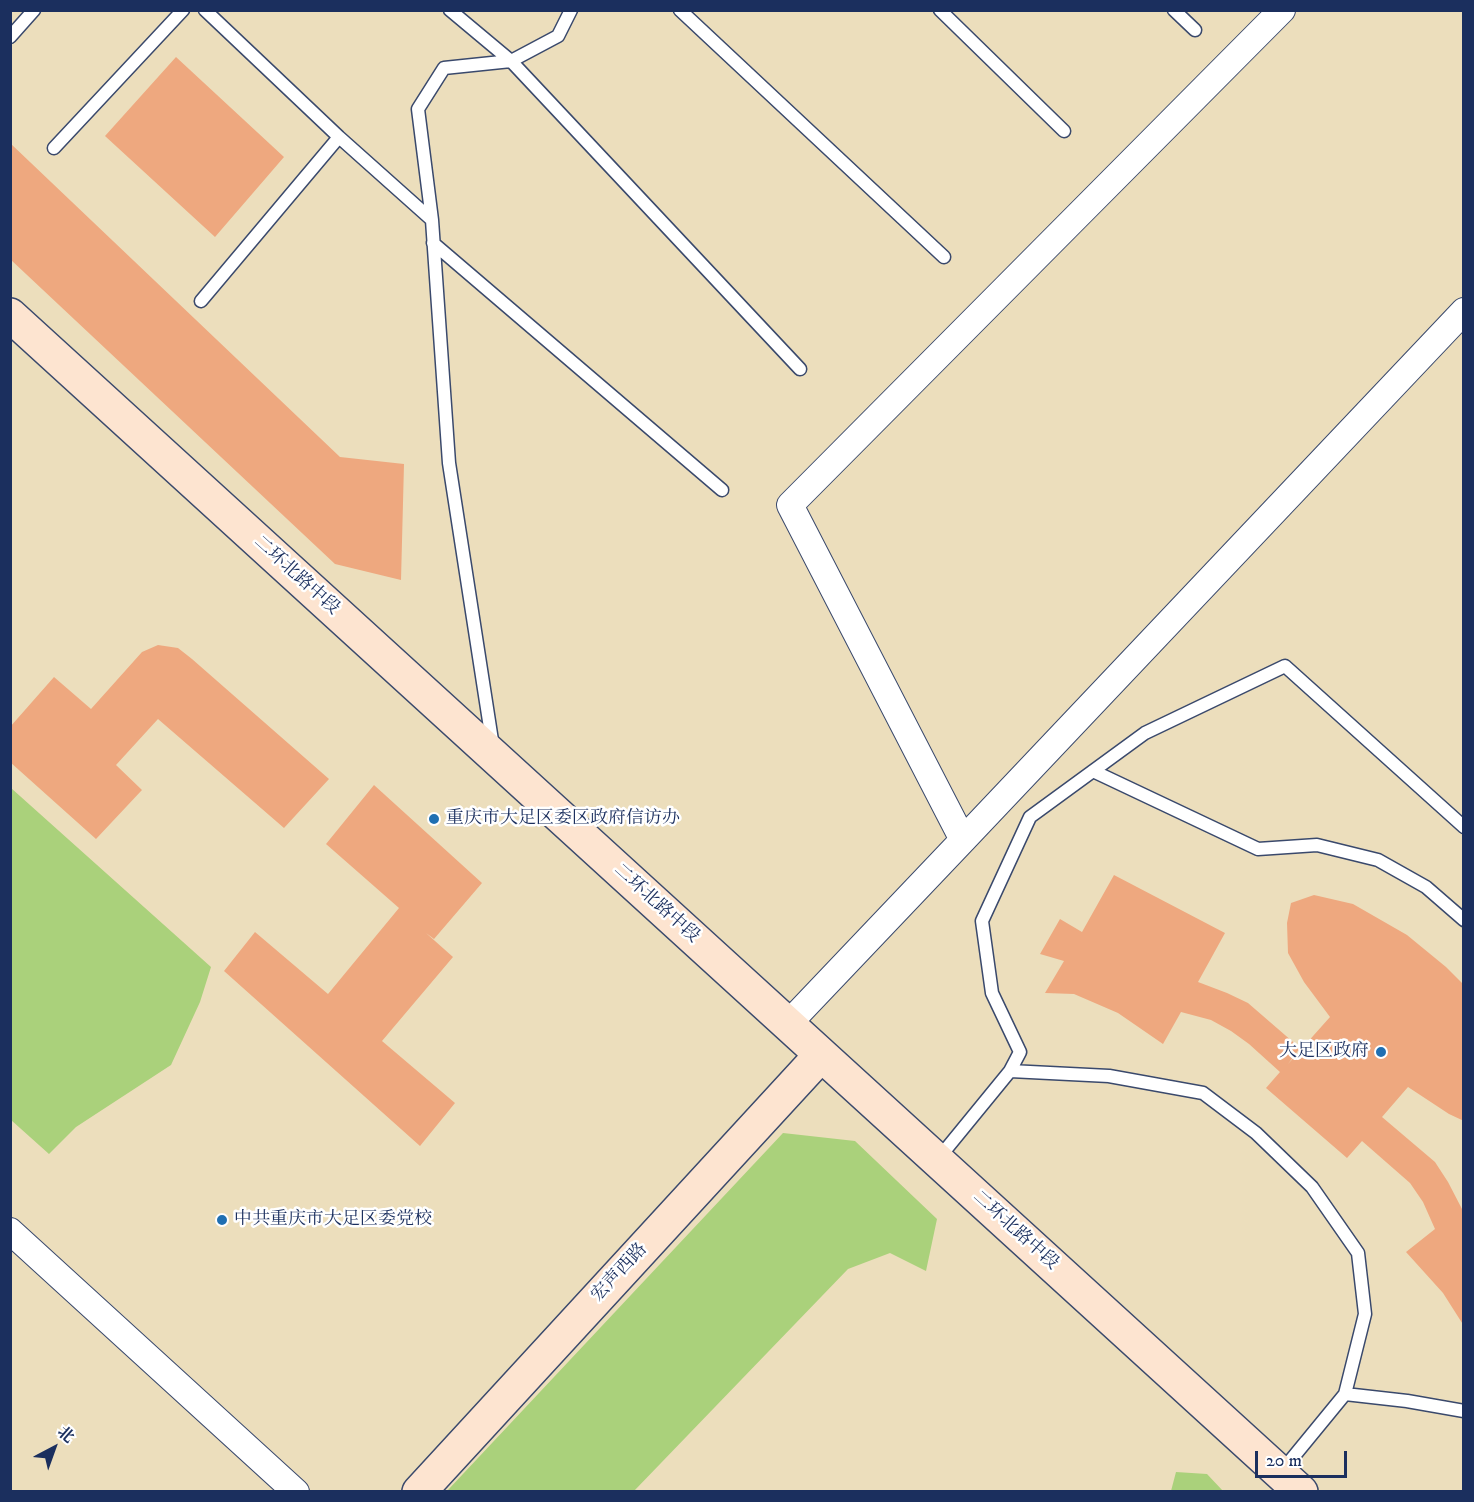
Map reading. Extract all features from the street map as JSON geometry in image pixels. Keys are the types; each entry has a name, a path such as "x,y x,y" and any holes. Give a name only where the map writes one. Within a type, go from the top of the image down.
{"main road":[{"name":"二环北路中段","path":"10,315 1291,1482"},
{"name":"宏声西路","path":"419,1491 821,1054"}],"street":[{"path":"963,840 790,505 1282,10"},
{"path":"788,1024 1464,311"},
{"path":"10,1231 296,1491"}],"lane":[{"path":"10,37 34,10"},
{"path":"54,148 183,10"},
{"path":"205,10 339,137 432,220"},
{"path":"450,10 511,61 800,369"},
{"path":"495,757 449,463 432,220 418,109 444,68 511,61 558,36 571,10"},
{"path":"680,10 945,257"},
{"path":"940,10 1064,131"},
{"path":"1174,10 1195,30"},
{"path":"201,301 339,137"},
{"path":"434,243 722,490"},
{"path":"937,1160 1010,1071 1020,1052 992,993 982,921 1029,817 1145,733 1285,666 1464,827"},
{"path":"1093,771 1258,849 1317,845 1378,860 1426,887 1464,920"},
{"path":"1010,1071 1109,1076 1203,1093 1264,1140 1312,1187 1358,1253 1365,1314 1345,1394 1291,1482"},
{"path":"1345,1394 1407,1401 1464,1411"}],"green space":[{"path":"11,788 211,967 200,1002 171,1065 76,1127 49,1154 11,1120"},
{"path":"783,1133 855,1141 937,1219 926,1271 890,1253 848,1269 634,1491 447,1491"},
{"path":"1176,1472 1207,1474 1223,1491 1171,1491"}],"building":[{"path":"176,57 284,157 215,237 105,136"},
{"path":"10,143 340,457 404,464 401,580 335,564 10,259"},
{"path":"158,645 178,648 329,779 284,828 158,719 116,765 142,790 96,839 10,762 10,727 54,677 91,709 142,652"},
{"path":"374,785 482,883 434,939 426,933 453,957 382,1041 455,1103 420,1146 224,971 255,932 328,994 399,908 326,844"},
{"path":"1114,875 1225,933 1198,982 1248,1003 1300,1048 1288,1064 1330,1017 1304,982 1288,953 1287,923 1291,903 1314,895 1353,904 1407,935 1464,985 1464,1121 1449,1114 1408,1087 1382,1117 1435,1162 1462,1209 1464,1208 1464,1326 1443,1293 1406,1252 1435,1229 1423,1202 1410,1183 1362,1141 1347,1158 1266,1088 1280,1072 1249,1044 1211,1020 1181,1012 1163,1044 1118,1013 1074,994 1045,993 1064,961 1040,954 1060,919 1082,932"}],"place":[{"name":"重庆市大足区委区政府信访办","path":"434,819"},
{"name":"大足区政府","path":"1381,1052"},
{"name":"中共重庆市大足区委党校","path":"222,1220"}]}
